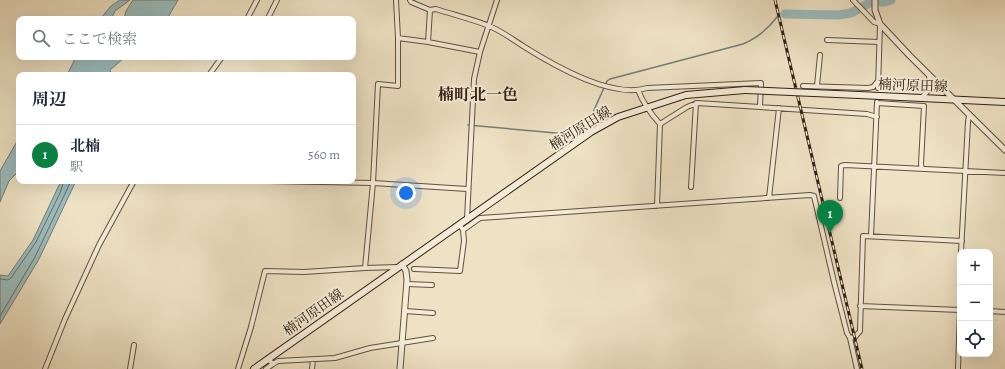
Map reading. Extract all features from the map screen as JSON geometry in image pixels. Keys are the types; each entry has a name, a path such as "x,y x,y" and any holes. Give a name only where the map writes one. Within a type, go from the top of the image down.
{"main road":[{"name":"楠河原田線","path":"254,369 591,132 618,117 686,95 746,90 1005,102"}],"street":[{"path":"249,16 257,0"},
{"path":"269,16 277,0"},
{"path":"365,268 373,183 378,84 398,86 396,0"},
{"path":"410,0 411,2 430,10 436,9 489,26 577,76 605,85 638,90 647,88 760,83 760,106"},
{"path":"467,219 467,190 474,79 480,52 497,0"},
{"path":"853,0 874,22 880,24 1005,150"},
{"path":"875,3 880,24 878,88"},
{"path":"428,42 430,10"},
{"path":"398,38 480,52"},
{"path":"827,40 879,42"},
{"path":"817,86 820,55"},
{"path":"211,72 220,60"},
{"path":"920,98 930,88 929,75"},
{"path":"803,86 868,88 872,87 878,80"},
{"path":"638,90 642,100 660,124 657,206"},
{"path":"872,236 877,102 924,106 922,169"},
{"path":"660,124 678,112 696,103 867,114 876,117"},
{"path":"691,187 696,103"},
{"path":"769,198 780,108"},
{"path":"962,249 969,115"},
{"path":"840,198 841,166 875,166 1005,173"},
{"path":"356,183 467,190"},
{"path":"45,369 65,319 99,245 132,184"},
{"path":"463,230 480,218 810,195 814,196 834,282 857,369"},
{"path":"414,269 460,271 464,241 463,230 459,224"},
{"path":"850,338 855,337 860,331 863,236 962,240"},
{"path":"238,369 266,272 304,272 401,265 406,271 407,284 400,369"},
{"path":"407,284 432,285"},
{"path":"860,306 957,309"},
{"path":"405,310 432,313"},
{"path":"993,311 1005,312"},
{"path":"958,369 960,321"},
{"path":"266,369 278,361 335,358 370,348 433,338"},
{"path":"130,369 134,345"},
{"path":"268,359 273,364"},
{"path":"312,369 313,360"}],"water":[{"path":"120,0 130,0 115,11 112,16 103,16 111,6"},
{"path":"133,0 178,0 169,16 125,16"},
{"path":"74,60 122,60 110,70 110,72 68,72"},
{"path":"16,143 16,174 9,181 0,202 0,171"},
{"path":"60,184 75,184 39,259 0,324 0,275 8,276 33,240"}],"waterway":[{"path":"785,14 838,15 851,13 871,2 885,2 891,0"},
{"path":"468,125 578,135 588,128 590,119 607,81 610,79 743,44 762,33 777,17"}],"railway":[{"path":"775,0 862,369"}],"place":[{"name":"北楠","path":"830,233"}],"district":[{"name":"楠町北一色","path":"478,94"}]}
